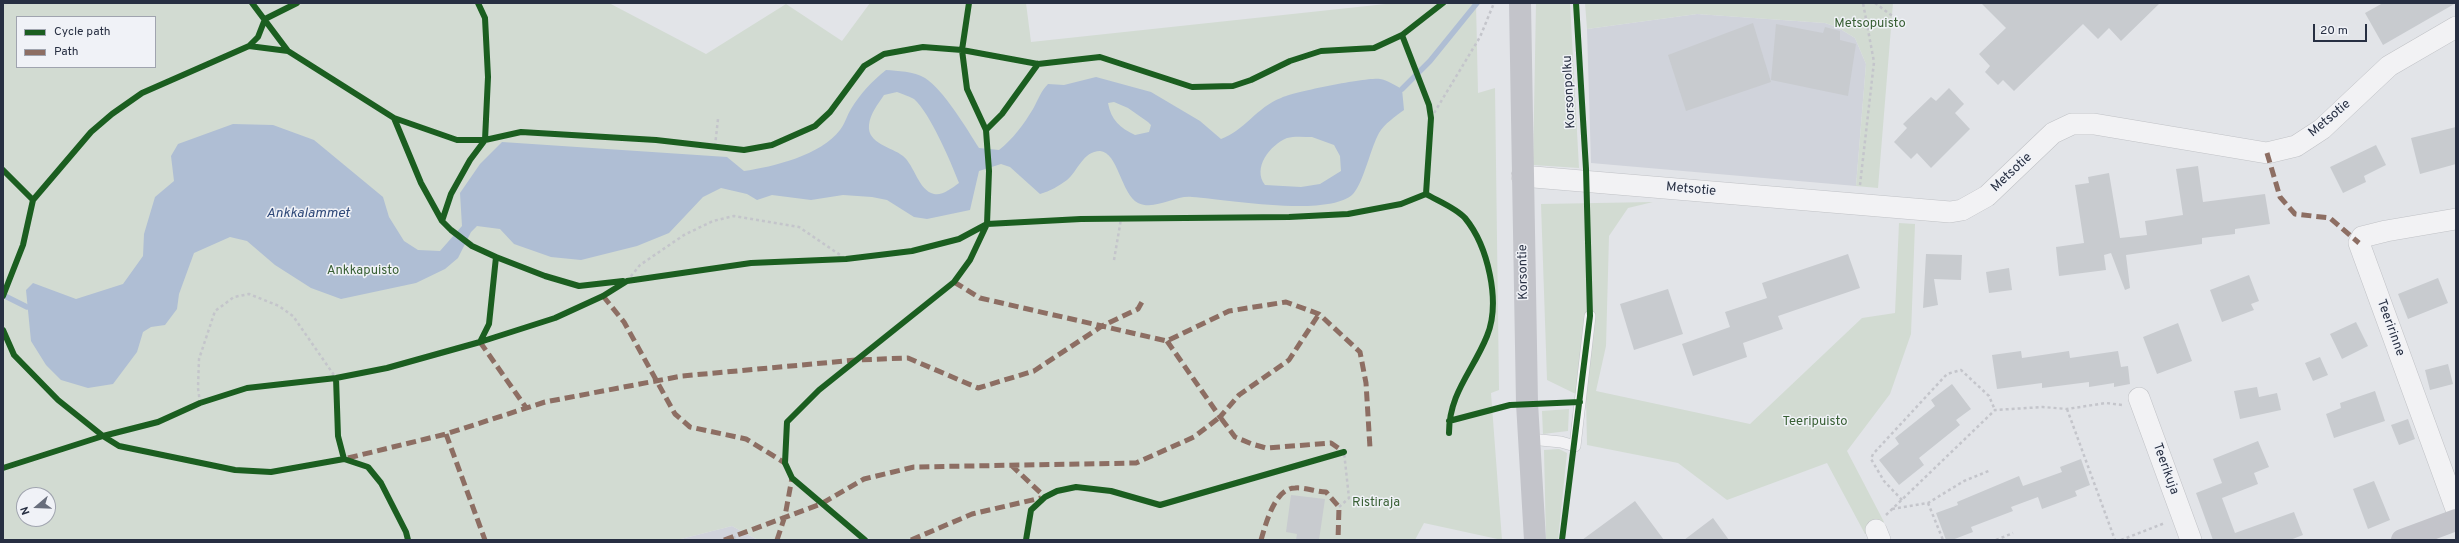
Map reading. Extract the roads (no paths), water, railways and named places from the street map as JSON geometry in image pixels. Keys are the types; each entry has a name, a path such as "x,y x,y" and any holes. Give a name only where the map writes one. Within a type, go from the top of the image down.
{"main road":[{"name":"Korsontie","path":"1519,5 1522,176 1530,439 1535,540"},
{"path":"2402,540 2456,520"}],"street":[{"name":"Metsotie","path":"1522,176 1950,212 1962,210 1987,196 2053,133 2072,124 2094,124 2267,153 2296,146 2322,130 2389,66 2456,27"},
{"name":"Teeririnne","path":"2456,219 2386,231 2362,237 2359,243 2456,509"},
{"name":"Teerikuja","path":"2141,402 2191,540"}],"lane":[{"path":"1530,439 1561,442 1575,446 1590,316"}],"water":[{"name":"Ankkalammet","path":"886,70 911,73 925,78 932,83 947,100 979,148 999,150 1022,126 1041,93 1048,84 1064,85 1096,77 1151,92 1200,121 1221,139 1237,130 1272,102 1281,98 1300,92 1347,83 1373,79 1380,79 1388,82 1402,89 1404,110 1387,123 1379,133 1364,174 1353,194 1340,201 1322,205 1276,205 1185,197 1158,204 1145,205 1138,203 1132,198 1111,158 1106,153 1100,151 1089,154 1067,180 1051,190 1040,194 1010,167 1001,164 979,171 970,210 927,219 914,217 887,200 872,197 843,195 811,200 772,195 757,200 747,194 721,188 703,197 669,233 637,246 581,260 551,257 514,244 500,229 477,226 471,232 458,258 445,269 416,283 341,299 311,288 275,265 247,241 230,237 194,253 179,294 177,309 165,325 151,327 143,332 137,352 113,384 88,388 61,380 46,365 31,341 26,290 33,283 76,299 123,284 143,256 144,234 155,197 174,181 171,156 178,144 233,124 273,125 314,140 383,197 389,217 404,241 418,250 440,251 462,226 460,193 480,164 502,142 727,157 744,171 756,169 782,163 809,153 832,139 842,128 858,98","holes":["897,92 914,99 920,106 940,138 959,183 940,194 929,192 920,183 911,166 903,156 876,141 872,137 869,131 871,117 884,95","1114,102 1128,108 1148,122 1151,125 1149,132 1135,135 1117,123 1111,114 1108,103","1312,137 1334,145 1340,156 1341,171 1320,184 1301,187 1265,185 1261,171 1262,165 1269,151 1281,141 1287,138"]}],"waterway":[{"path":"1402,89 1430,61 1477,3"},
{"path":"3,295 27,307"}],"park label":[{"name":"Metsopuisto","path":"1870,24"},
{"name":"Ankkapuisto","path":"363,271"},
{"name":"Teeripuisto","path":"1815,422"},
{"name":"Ristiraja","path":"1376,503"}]}
